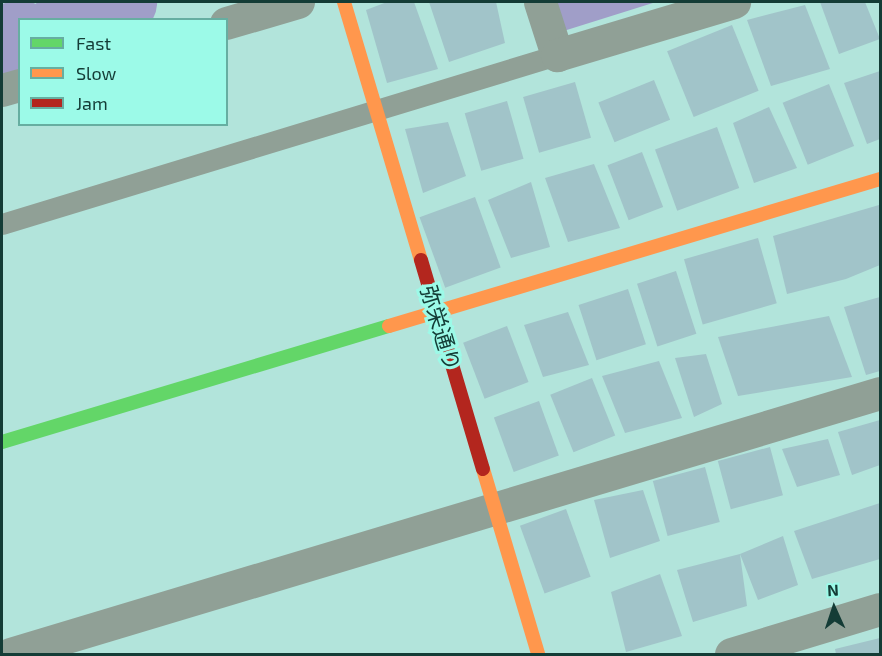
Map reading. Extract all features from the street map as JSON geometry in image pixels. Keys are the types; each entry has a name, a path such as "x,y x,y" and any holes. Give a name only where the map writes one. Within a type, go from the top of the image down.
{"street":[{"path":"228,22 298,2"},
{"name":"弥栄通り","path":"344,2 538,654"},
{"path":"540,2 557,55 734,2"},
{"path":"2,90 18,86"},
{"path":"2,442 880,179"},
{"path":"10,654 880,393"},
{"path":"731,654 880,609"}],"lane":[{"path":"2,224 557,55"}],"water":[{"path":"543,2 656,2 554,34"}],"building":[{"path":"387,2 414,2 438,69 387,83 366,10"},
{"path":"429,2 496,2 505,43 449,62"},
{"path":"820,2 865,2 880,39 839,54"},
{"path":"805,5 830,69 771,86 747,20"},
{"path":"732,25 759,91 694,117 667,51"},
{"path":"880,71 880,139 867,144 844,83"},
{"path":"654,80 670,120 614,142 598,102"},
{"path":"575,82 591,138 539,153 523,97"},
{"path":"829,84 854,146 808,165 783,103"},
{"path":"507,101 524,159 481,171 465,113"},
{"path":"769,107 797,168 754,183 733,123"},
{"path":"448,122 466,176 423,193 405,129"},
{"path":"717,127 739,188 677,211 655,150"},
{"path":"642,152 663,207 629,220 607,165"},
{"path":"594,164 620,228 568,242 545,178"},
{"path":"531,182 550,247 511,258 488,200"},
{"path":"475,197 501,267 445,288 420,217"},
{"path":"879,205 880,265 846,279 787,294 773,236"},
{"path":"758,238 777,303 703,325 684,259"},
{"path":"676,271 696,334 657,346 637,284"},
{"path":"628,289 646,344 596,360 579,305"},
{"path":"880,297 880,371 866,375 844,307"},
{"path":"568,312 589,365 543,377 524,325"},
{"path":"829,316 852,377 738,396 718,337"},
{"path":"507,326 529,382 485,399 463,343"},
{"path":"706,354 722,404 694,417 675,358"},
{"path":"659,361 682,418 625,433 602,376"},
{"path":"592,378 615,435 574,452 550,395"},
{"path":"539,401 559,456 514,472 494,417"},
{"path":"880,420 880,465 852,475 838,432"},
{"path":"828,439 840,475 797,487 782,449"},
{"path":"770,447 783,495 731,509 718,461"},
{"path":"705,467 720,522 668,536 653,481"},
{"path":"643,490 660,541 610,558 594,500"},
{"path":"880,503 880,559 812,579 794,531"},
{"path":"566,509 591,577 545,593 520,526"},
{"path":"783,536 798,585 758,600 740,554"},
{"path":"740,554 747,606 693,622 677,570"},
{"path":"660,574 682,636 626,652 611,592"},
{"path":"880,638 880,654 836,654 835,649"}],"waterway":[{"path":"73,18 122,2"},
{"path":"2,41 18,36"}],"traffic: fast":[{"path":"2,442 389,326"}],"traffic: slow":[{"path":"344,2 421,260"},
{"path":"389,326 880,179"},
{"path":"483,469 538,654"}],"traffic: jam":[{"path":"421,260 483,469"}]}
